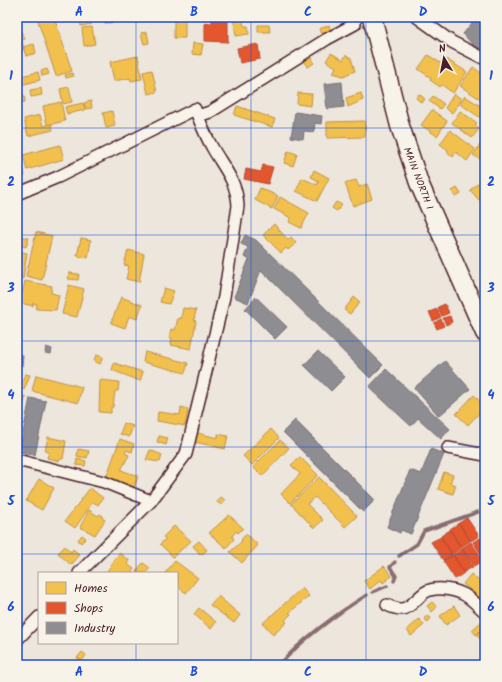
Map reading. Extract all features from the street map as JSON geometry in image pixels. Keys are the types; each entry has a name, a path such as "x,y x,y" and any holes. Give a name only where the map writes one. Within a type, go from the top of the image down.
{"main road":[{"name":"MAIN NORTH 1","path":"372,17 400,126 419,183 485,333"}],"street":[{"path":"198,116 210,112 327,39 355,24 354,17"},
{"path":"417,17 452,42 485,59"},
{"path":"17,194 58,177 195,109 212,147 231,177 238,194 238,206 224,297 186,454 151,501 80,572"},
{"path":"448,448 485,455"},
{"path":"17,460 104,482 151,501"},
{"path":"387,605 397,610 406,608 416,602 424,593 432,590 450,590 464,595 485,612"},
{"path":"17,640 38,618"}],"building: Homes":[{"path":"54,17 72,71 56,76 37,18"},
{"path":"80,17 91,17 92,24 81,26"},
{"path":"174,17 185,17 185,38 174,38"},
{"path":"233,17 250,17 250,20 243,21 244,26 248,26 249,34 236,36"},
{"path":"258,25 269,25 270,32 258,32"},
{"path":"329,25 331,32 322,36 319,29"},
{"path":"18,26 25,39 22,40 24,49 17,53"},
{"path":"92,27 95,44 84,46 82,28"},
{"path":"147,32 149,43 144,44 141,33"},
{"path":"193,43 203,44 201,55 192,54"},
{"path":"34,44 36,53 26,56 23,47"},
{"path":"331,53 343,60 346,55 351,58 355,71 343,76 333,73 336,67 326,61"},
{"path":"428,55 442,64 446,59 467,72 453,93 442,85 440,87 430,80 431,78 418,69"},
{"path":"138,56 142,79 131,81 130,78 114,81 110,62"},
{"path":"310,56 314,63 308,67 303,59"},
{"path":"473,67 485,76 485,102 460,86"},
{"path":"47,69 49,74 42,76 41,71"},
{"path":"152,70 157,92 148,94 143,72"},
{"path":"38,72 40,80 17,86 17,77"},
{"path":"73,73 74,76 66,78 65,75"},
{"path":"69,87 72,102 63,104 60,89"},
{"path":"41,88 42,95 31,97 30,90"},
{"path":"298,93 312,94 311,106 297,104"},
{"path":"361,93 363,100 348,107 346,98"},
{"path":"419,94 425,99 422,103 416,98"},
{"path":"454,94 462,99 452,113 445,108"},
{"path":"24,95 25,102 18,103 17,96"},
{"path":"433,96 444,104 440,109 429,101"},
{"path":"465,96 485,109 485,113 481,118 460,104"},
{"path":"91,101 92,108 86,109 84,103"},
{"path":"61,102 65,121 47,125 43,106"},
{"path":"83,103 85,110 67,114 65,107"},
{"path":"237,106 275,119 272,127 234,115"},
{"path":"432,110 447,121 437,136 421,125"},
{"path":"112,111 115,126 106,128 103,113"},
{"path":"460,111 477,123 475,125 479,129 472,138 452,123"},
{"path":"40,115 43,126 51,124 53,130 28,136 24,119"},
{"path":"365,121 365,137 327,138 327,122"},
{"path":"450,130 475,149 467,161 456,152 453,157 447,152 448,150 440,144"},
{"path":"482,142 485,144 485,162 473,155"},
{"path":"60,145 64,159 27,170 23,155"},
{"path":"288,151 297,154 293,166 284,163"},
{"path":"21,159 25,176 17,178 17,161"},
{"path":"314,170 329,178 317,201 296,191 302,178 317,185 319,181 311,177"},
{"path":"356,180 359,187 367,184 372,199 353,206 345,183"},
{"path":"482,180 485,183 485,195 479,200 470,190"},
{"path":"260,188 278,196 272,209 255,200"},
{"path":"457,188 461,194 455,197 452,191"},
{"path":"280,197 309,213 301,228 289,222 291,218 274,209"},
{"path":"336,202 342,205 337,211 332,208"},
{"path":"274,224 288,240 291,237 296,243 288,250 286,248 281,253 263,235"},
{"path":"36,232 52,236 42,280 26,276"},
{"path":"17,235 29,238 26,247 17,244"},
{"path":"81,238 91,240 88,258 77,256"},
{"path":"128,250 144,254 139,282 126,279 129,266 124,265"},
{"path":"17,251 27,253 23,279 17,277"},
{"path":"69,273 79,274 78,280 68,279"},
{"path":"25,281 52,286 51,293 59,295 56,310 36,309 37,304 33,303 33,306 20,303"},
{"path":"69,285 84,289 77,317 62,314"},
{"path":"164,288 174,291 169,304 160,302"},
{"path":"121,297 142,305 137,319 129,316 125,328 111,323"},
{"path":"354,297 360,302 350,314 344,310"},
{"path":"183,308 196,310 194,320 196,321 191,349 171,345 172,338 169,338 171,329 175,330 178,318 181,319"},
{"path":"145,352 188,363 185,373 143,362"},
{"path":"96,355 103,357 100,364 94,361"},
{"path":"114,363 143,372 140,381 112,370"},
{"path":"25,374 30,375 24,390 19,388"},
{"path":"36,375 82,387 78,403 32,391"},
{"path":"100,380 119,382 118,391 115,391 111,413 99,412"},
{"path":"17,394 26,397 23,405 17,403"},
{"path":"474,395 485,407 468,425 456,414"},
{"path":"181,407 188,409 185,426 157,421 158,412 180,415"},
{"path":"124,423 133,426 129,437 120,434"},
{"path":"271,429 279,438 252,465 243,456"},
{"path":"197,433 218,438 218,434 228,436 225,449 195,442"},
{"path":"159,436 168,438 166,445 157,442"},
{"path":"48,437 66,441 63,459 60,459 59,461 47,458 49,452 45,451"},
{"path":"120,439 134,444 132,452 126,450 125,453 129,455 121,470 138,476 134,488 106,478"},
{"path":"280,440 289,448 262,476 253,467"},
{"path":"78,449 89,451 87,458 77,456"},
{"path":"150,450 162,455 160,462 146,460"},
{"path":"300,457 318,475 290,503 281,494 300,474 291,465"},
{"path":"77,459 86,461 85,466 76,465"},
{"path":"444,472 453,475 450,483 456,485 453,494 438,489"},
{"path":"319,477 357,516 345,527 315,497 307,504 323,520 314,528 291,504"},
{"path":"39,479 54,488 42,510 26,501"},
{"path":"90,488 103,498 98,505 93,502 75,528 65,521"},
{"path":"221,497 225,500 222,505 217,502"},
{"path":"89,510 98,516 100,514 105,520 95,535 80,527"},
{"path":"229,515 243,528 238,533 236,531 232,536 234,539 226,548 209,533"},
{"path":"174,526 191,541 173,557 160,544 166,539 163,537"},
{"path":"246,534 258,545 242,563 230,552 242,541 241,540"},
{"path":"82,535 86,538 81,543 78,540"},
{"path":"199,541 207,550 201,555 193,546"},
{"path":"65,546 71,552 73,549 80,555 71,565 58,553"},
{"path":"119,553 129,560 127,564 134,569 132,572 107,572"},
{"path":"175,561 198,578 186,593 178,587 178,572 166,572"},
{"path":"143,563 150,568 147,572 136,571"},
{"path":"384,566 392,576 383,583 381,580 370,589 364,581"},
{"path":"471,574 485,586 485,598 483,600 463,584"},
{"path":"302,588 309,596 289,613 291,614 285,620 287,622 273,635 263,623"},
{"path":"218,596 240,615 234,623 210,605"},
{"path":"432,602 437,607 432,612 427,606"},
{"path":"454,606 460,615 446,625 440,616"},
{"path":"199,608 216,622 211,629 194,614"},
{"path":"427,615 431,618 428,622 424,619"},
{"path":"419,619 424,625 411,636 407,630"},
{"path":"483,620 485,622 485,626 476,635 472,630"},
{"path":"482,630 485,636 481,640 477,636"},
{"path":"82,652 86,655 82,661 77,658"}],"building: Shops":[{"path":"212,17 223,17 223,20 228,20 228,42 205,41 205,23 212,23"},
{"path":"258,44 260,59 240,63 237,48"},
{"path":"263,165 273,167 268,184 244,179 246,169 261,172"},
{"path":"445,304 449,313 442,316 438,307"},
{"path":"437,309 441,317 433,321 429,312"},
{"path":"450,316 452,322 446,325 443,318"},
{"path":"441,319 444,326 437,329 434,323"},
{"path":"467,518 479,536 471,541 459,523"},
{"path":"459,523 470,541 461,547 450,529"},
{"path":"450,530 461,548 452,554 441,536"},
{"path":"441,537 452,555 443,560 431,542"},
{"path":"480,538 485,545 484,559 473,542"},
{"path":"471,542 483,560 474,566 462,548"},
{"path":"462,549 473,567 464,572 453,555"},
{"path":"453,555 464,573 455,579 443,561"}],"building: Industry":[{"path":"103,17 115,17 116,22 104,23"},
{"path":"477,17 481,17 483,20 485,18 485,50 475,47 463,34"},
{"path":"342,82 344,107 327,109 324,84"},
{"path":"295,112 322,116 321,124 315,123 314,132 304,131 303,139 291,137"},
{"path":"245,235 256,240 383,365 370,378 261,270 248,303 234,297 249,259 244,257 248,247 241,244"},
{"path":"256,297 287,327 275,339 245,309"},
{"path":"46,347 52,349 51,354 45,353"},
{"path":"318,351 345,377 331,391 304,365"},
{"path":"17,354 23,355 22,366 17,365"},
{"path":"445,361 470,389 439,416 414,388"},
{"path":"386,369 450,429 441,439 418,418 411,426 369,387"},
{"path":"30,398 46,401 35,455 19,452"},
{"path":"295,420 375,500 363,512 283,432"},
{"path":"431,449 444,454 411,534 401,530 400,533 387,527 410,470 421,474"}],"waterway":[{"path":"399,556 417,544 424,531 478,512"},
{"path":"394,581 396,576 390,567 395,562"},
{"path":"373,592 387,586"},
{"path":"280,665 298,646 321,627 367,595"}]}
